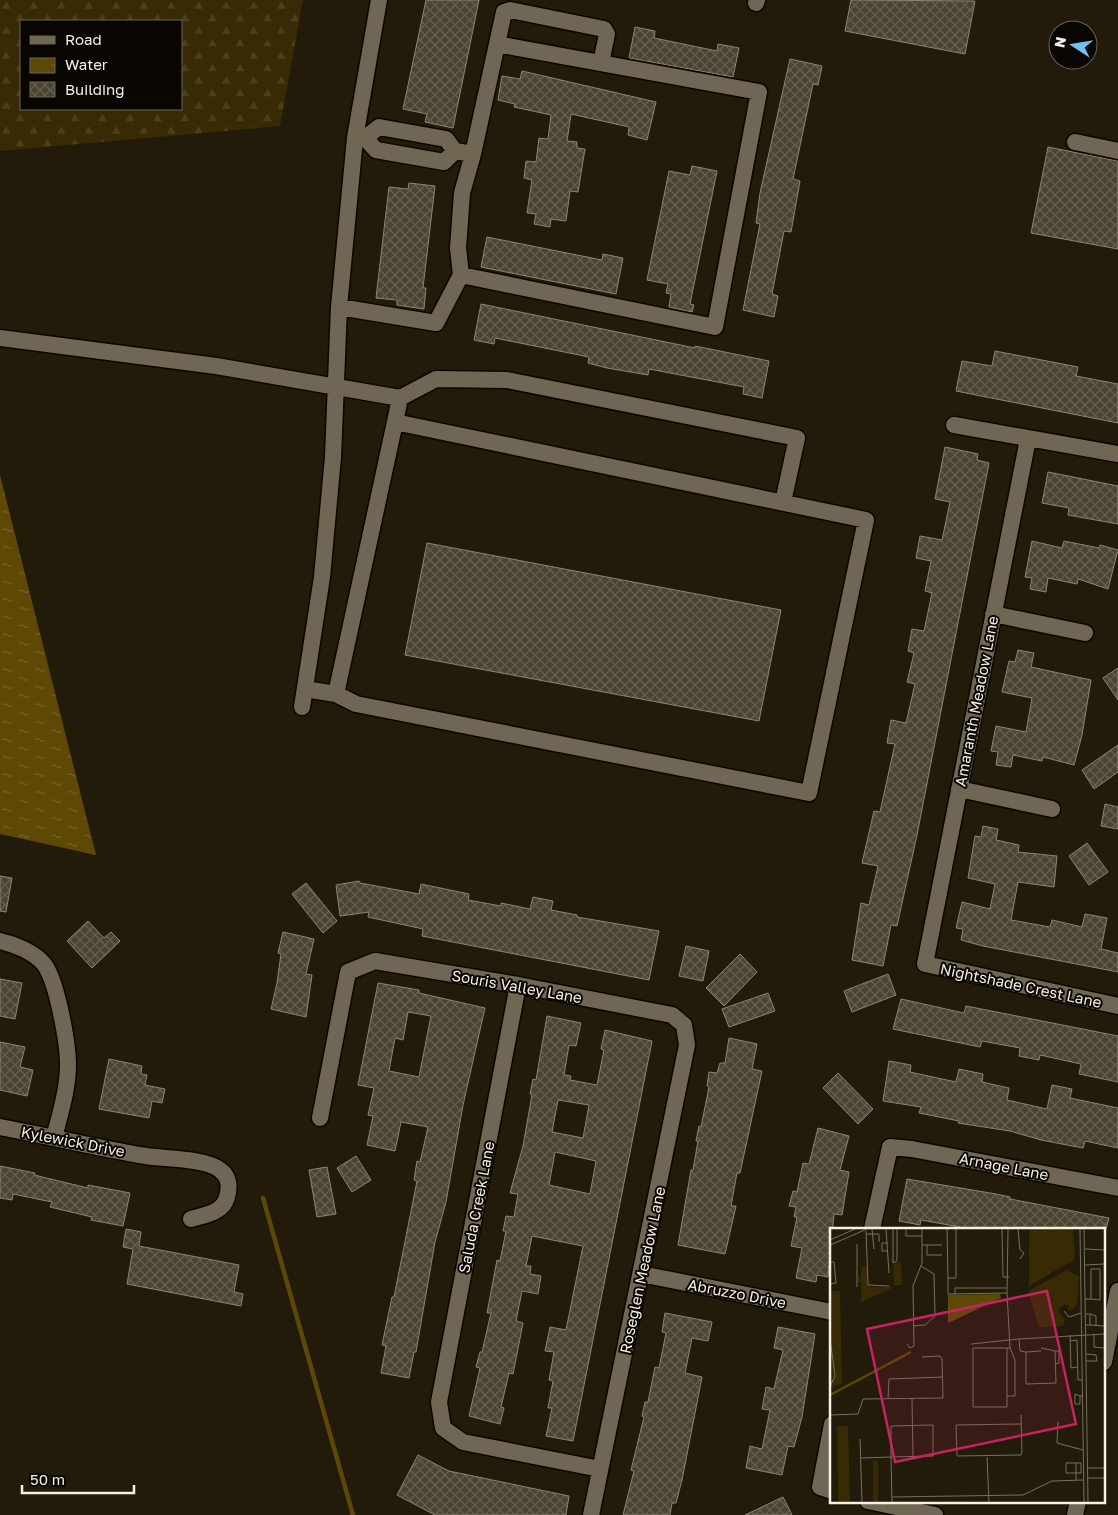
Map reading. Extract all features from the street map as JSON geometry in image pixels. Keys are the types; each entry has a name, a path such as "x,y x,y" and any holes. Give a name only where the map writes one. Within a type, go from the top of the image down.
{"street":[{"path":"302,707 322,576 333,457 339,307 360,138 380,0"},
{"path":"339,307 436,323 461,275 458,248 462,193 473,154 504,12 510,10 604,29 607,34 601,63"},
{"path":"461,275 715,327 759,92 497,44"},
{"path":"360,138 379,127 446,139 455,151 473,154"},
{"path":"360,138 376,150 444,162 455,151"},
{"path":"1075,142 1118,151"},
{"path":"0,338 216,366 400,398 436,379 507,380 797,438 783,502"},
{"path":"336,694 400,398"},
{"path":"305,690 336,694 356,704 809,793 866,520 395,422"},
{"path":"954,425 1118,454"},
{"name":"Amaranth Meadow Lane","path":"925,964 1028,439"},
{"path":"993,614 1085,633"},
{"path":"959,789 1052,809"},
{"path":"0,941 13,943 43,964 51,980 65,1039 68,1067 54,1138"},
{"name":"Souris Valley Lane","path":"320,1118 348,972 375,961 518,985 672,1015 684,1025"},
{"name":"Nightshade Crest Lane","path":"925,964 1118,1006"},
{"name":"Saluda Creek Lane","path":"518,985 439,1402 443,1428 463,1442 600,1469"},
{"name":"Roseglen Meadow Lane","path":"591,1515 642,1274 687,1045 684,1025"},
{"name":"Kylewick Drive","path":"0,1127 147,1156 208,1164 220,1169 228,1178 228,1193 225,1205 212,1214 191,1219"},
{"name":"Arnage Lane","path":"872,1228 890,1147 912,1149 1118,1188"},
{"name":"Abruzzo Drive","path":"642,1274 830,1312"},
{"path":"1106,1352 1118,1291"},
{"path":"826,1489 830,1446"},
{"path":"873,1502 935,1515"},
{"path":"1075,1515 1078,1502"}],"green space":[{"path":"0,0 303,0 280,126 0,151"}],"water":[{"path":"0,475 96,855 0,834"}],"building":[{"path":"426,0 479,0 453,128 425,122 427,114 403,109"},
{"path":"851,0 975,1 965,54 845,31"},
{"path":"635,27 655,31 654,38 717,51 718,44 739,48 733,77 629,58"},
{"path":"790,59 822,66 818,85 813,84 793,179 800,181 791,232 784,231 772,294 778,296 774,317 743,310 760,224 756,223 760,193"},
{"path":"522,71 656,102 647,140 628,135 629,127 571,114 567,141 577,142 577,148 585,149 578,192 570,191 566,221 551,219 550,227 534,224 536,214 527,213 532,180 524,178 526,161 536,162 539,138 548,139 551,115 514,107 515,104 498,100 502,76 520,79"},
{"path":"1048,147 1118,161 1118,249 1031,233"},
{"path":"692,166 717,171 690,304 694,305 692,312 669,307 671,294 666,293 668,284 647,280 669,171 690,175"},
{"path":"409,183 435,186 423,288 426,288 424,309 397,305 397,300 376,298 389,187 408,189"},
{"path":"487,237 602,260 603,254 623,258 616,294 481,267"},
{"path":"481,304 695,348 695,346 769,361 762,398 743,394 744,387 649,369 648,375 607,368 588,363 589,357 495,338 494,344 474,340"},
{"path":"995,351 1078,367 1076,376 1118,384 1118,423 956,391 962,361 992,366"},
{"path":"945,447 978,454 977,460 989,463 917,835 897,926 891,925 883,966 852,960 861,903 869,905 878,866 862,863 874,811 880,812 895,744 887,743 891,720 906,723 915,684 907,682 914,653 908,651 912,629 924,631 932,593 925,591 931,561 916,558 920,536 942,540 950,502 935,499"},
{"path":"1048,472 1118,486 1118,524 1068,515 1069,508 1042,503"},
{"path":"1032,541 1062,548 1064,541 1099,548 1100,545 1118,550 1108,589 1078,579 1077,584 1048,578 1046,592 1030,589 1032,578 1025,577"},
{"path":"427,543 781,610 759,721 405,655"},
{"path":"1018,650 1034,653 1031,667 1091,680 1082,735 1074,765 1043,757 1042,761 1013,755 1011,767 996,765 998,752 991,751 996,726 1026,732 1032,698 1002,692 1009,661 1015,662"},
{"path":"1118,668 1118,700 1103,678"},
{"path":"1118,745 1118,772 1094,789 1082,770"},
{"path":"1105,804 1118,807 1118,829 1101,826"},
{"path":"983,826 998,829 996,840 1019,845 1018,852 1057,856 1054,887 1018,882 1011,920 1050,927 1052,920 1082,927 1085,914 1107,918 1101,949 1118,953 1118,972 961,940 963,929 956,928 962,902 990,909 995,884 968,878 975,836 981,837"},
{"path":"1087,843 1108,872 1089,885 1069,856"},
{"path":"0,876 12,878 6,912 0,911"},
{"path":"359,881 360,883 419,894 421,884 469,894 468,900 501,906 501,903 530,909 533,897 553,901 551,910 577,915 577,917 659,931 649,980 422,936 423,929 368,917 369,912 340,916 336,885"},
{"path":"306,883 337,921 323,933 292,894"},
{"path":"88,921 104,938 111,932 120,941 92,968 67,941"},
{"path":"283,932 314,939 306,974 312,975 306,1017 271,1009 277,983 281,954 278,953"},
{"path":"686,946 709,951 703,981 679,976"},
{"path":"740,954 757,972 724,1006 706,988"},
{"path":"888,974 896,995 852,1012 844,991"},
{"path":"0,979 22,983 15,1019 0,1016"},
{"path":"378,983 419,990 419,993 485,1008 463,1105 446,1202 435,1242 416,1352 414,1352 409,1378 381,1373 386,1346 382,1345 392,1297 394,1297 417,1181 414,1180 417,1161 420,1162 428,1127 401,1122 395,1151 367,1145 373,1116 368,1115 374,1088 358,1085","holes":["408,1012 431,1016 419,1077 389,1071 395,1038 403,1040"]},
{"path":"768,993 775,1011 729,1027 722,1009"},
{"path":"901,999 964,1013 966,1006 1118,1036 1118,1082 1079,1074 1081,1064 1040,1055 1039,1060 1019,1056 1020,1048 982,1041 980,1047 893,1029"},
{"path":"547,1016 581,1023 576,1046 569,1045 564,1075 571,1076 570,1080 597,1085 604,1050 601,1049 605,1030 652,1041 573,1441 546,1436 552,1408 548,1408 553,1381 549,1380 554,1352 545,1351 550,1327 566,1330 583,1246 532,1236 526,1266 531,1266 530,1274 541,1276 538,1294 522,1291 516,1321 523,1323 513,1374 509,1373 501,1407 504,1408 500,1424 469,1416 480,1368 476,1367 480,1352 482,1352 491,1313 487,1313 497,1260 500,1261 506,1231 503,1231 506,1216 514,1217 518,1194 510,1193 523,1146 533,1079 536,1080","holes":["558,1100 589,1105 583,1138 552,1132","555,1152 596,1161 590,1194 549,1185"]},
{"path":"729,1038 757,1044 752,1069 762,1071 740,1173 737,1173 731,1206 736,1206 725,1254 678,1245 698,1141 696,1141 699,1126 701,1127 709,1087 707,1086 709,1072 717,1073 720,1063 725,1063"},
{"path":"0,1042 25,1047 20,1067 33,1070 27,1096 0,1090"},
{"path":"109,1059 142,1066 141,1074 147,1075 145,1085 165,1089 162,1103 152,1101 149,1118 99,1109"},
{"path":"889,1061 911,1065 910,1072 956,1082 959,1069 983,1074 982,1082 1009,1088 1007,1100 1047,1109 1052,1085 1072,1089 1070,1098 1118,1108 1118,1148 1085,1141 1083,1148 1041,1140 1010,1131 958,1123 959,1121 919,1113 921,1107 883,1101"},
{"path":"838,1073 873,1109 858,1124 823,1088"},
{"path":"818,1128 849,1136 840,1170 849,1172 842,1215 834,1214 833,1228 830,1228 828,1277 817,1275 816,1282 796,1278 802,1248 791,1246 797,1217 794,1217 796,1207 789,1206 793,1191 797,1192 803,1163 809,1164"},
{"path":"356,1156 371,1180 352,1192 337,1168"},
{"path":"0,1166 35,1173 34,1175 88,1188 88,1185 130,1193 123,1226 91,1220 92,1217 50,1207 52,1202 13,1194 12,1200 0,1198"},
{"path":"327,1167 336,1214 317,1217 309,1170"},
{"path":"907,1179 996,1194 1010,1197 1010,1199 1109,1218 1106,1229 960,1228 921,1220 920,1225 899,1221"},
{"path":"126,1229 141,1232 139,1246 239,1265 234,1292 243,1294 241,1306 127,1284 133,1249 123,1247"},
{"path":"665,1313 712,1322 708,1341 692,1338 685,1373 702,1377 682,1480 676,1503 672,1503 670,1515 623,1515 634,1471 631,1470 644,1417 642,1416 645,1402 648,1402 655,1367 659,1368 666,1333 662,1332"},
{"path":"778,1327 815,1334 802,1417 794,1447 788,1446 782,1475 746,1468 750,1446 762,1449 770,1410 762,1409 766,1387 774,1389 783,1350 774,1348"},
{"path":"418,1455 449,1471 569,1496 566,1515 435,1515 397,1495"},
{"path":"783,1497 792,1515 745,1515"}],"waterway":[{"path":"263,1198 353,1515"}]}
